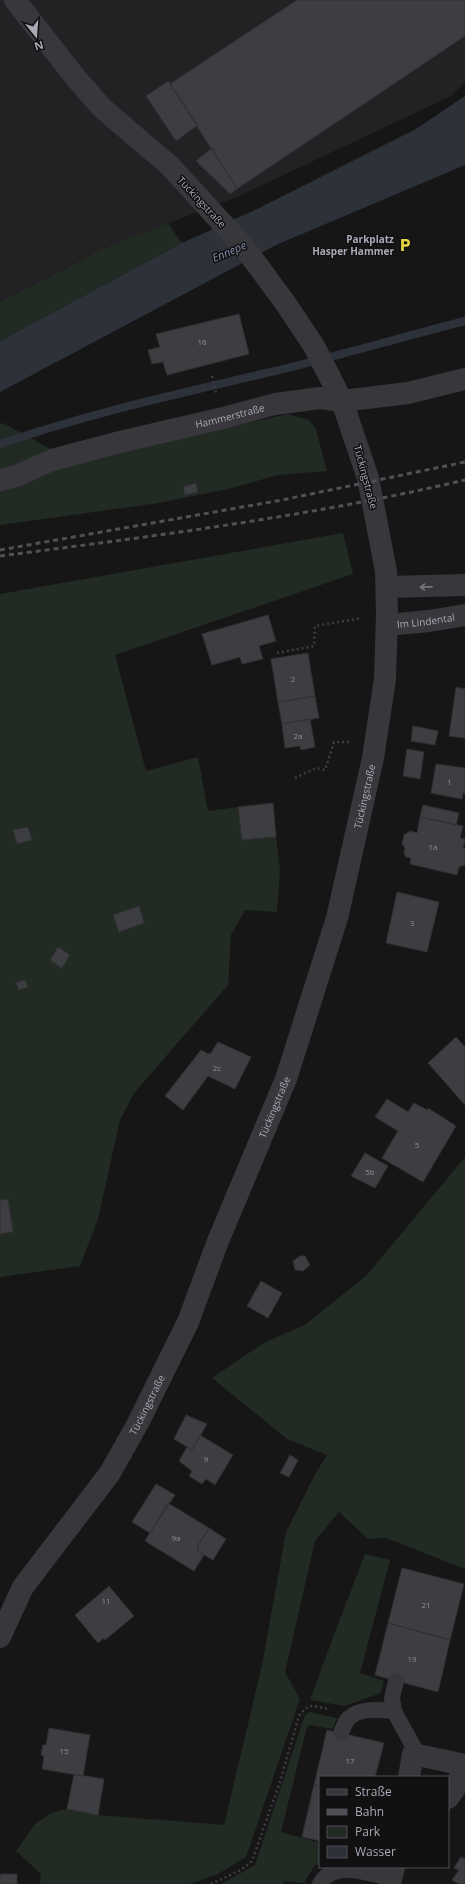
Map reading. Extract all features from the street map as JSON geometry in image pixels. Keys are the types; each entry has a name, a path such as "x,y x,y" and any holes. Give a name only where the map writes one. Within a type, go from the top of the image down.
{"street":[{"name":"Tückingstraße","path":"0,1637 23,1587 110,1473 138,1424 188,1322 218,1241 286,1079 337,918 373,758 385,679 387,625 387,587 383,551 373,498 362,459 342,401 314,346 286,304 244,247 170,166 102,108 75,77 15,0"},
{"name":"Hammerstraße","path":"0,480 16,476 59,458 275,404 320,398 342,401 408,393 465,379"},
{"path":"387,587 465,585"},
{"name":"Im Lindental","path":"387,625 429,622 465,615"},
{"path":"410,1776 413,1754 465,1765 454,1790 449,1797"}],"lane":[{"path":"396,1681 392,1698 394,1711 418,1755"},
{"path":"341,1733 348,1719 359,1712 394,1711"},
{"path":"320,1884 323,1878 334,1870 353,1870 392,1876"}],"path":[{"path":"212,376 218,398"},
{"path":"277,653 314,646 315,626 352,619"},
{"path":"295,778 316,768 325,770 334,742 375,743"},
{"path":"211,1884 241,1870 252,1861 280,1782 300,1716 305,1708 312,1706 354,1715"}],"shaded area":[{"path":"0,0 465,0 465,82 451,96 237,197 104,248 0,302"}],"green space":[{"path":"168,223 182,243 0,341 0,302 104,248"},
{"path":"288,414 309,420 316,429 327,471 278,475 228,489 159,503 0,525 0,424 3,423 72,461"},
{"path":"343,533 353,574 115,655 146,771 198,757 208,811 238,807 242,840 276,837 280,870 277,912 245,910 231,935 228,985 134,1093 120,1120 98,1219 80,1266 0,1277 0,594"},
{"path":"465,1157 465,1569 386,1538 368,1539 339,1512 315,1541 285,1672 300,1699 246,1857 218,1874 191,1884 40,1884 41,1874 16,1851 35,1824 51,1813 67,1809 98,1815 224,1825 262,1665 286,1532 315,1474 327,1455 287,1439 212,1378 262,1344 306,1324 367,1275"},
{"path":"365,1554 390,1560 360,1673 384,1681 381,1693 345,1706 310,1700 335,1632"},
{"path":"310,1712 337,1718 333,1729 309,1725 307,1727 281,1832 319,1843 319,1864 315,1865 304,1883 284,1881 283,1884 221,1884 255,1865 305,1715"}],"water":[{"name":"Ennepe","path":"465,96 465,165 276,245 0,392 0,341 182,243 253,211 416,129"}],"building":[{"path":"297,0 465,0 465,36 237,189 170,84"},
{"path":"168,81 198,125 176,141 146,96"},
{"path":"212,148 237,189 230,194 196,161"},
{"path":"239,314 249,354 167,375 163,362 152,364 148,350 160,347 156,334"},
{"path":"196,483 198,492 185,495 183,487"},
{"path":"268,615 276,641 259,646 263,659 242,664 240,657 212,665 202,634"},
{"path":"308,653 315,696 278,702 271,659"},
{"path":"456,687 465,689 465,738 449,736"},
{"path":"315,696 319,718 282,724 278,702"},
{"path":"310,719 315,747 301,750 300,746 285,748 282,724"},
{"path":"413,726 438,731 435,745 411,741"},
{"path":"407,749 424,752 420,779 403,776"},
{"path":"436,764 465,768 465,794 463,793 462,799 431,793"},
{"path":"273,803 276,837 242,840 238,807"},
{"path":"423,805 459,813 456,825 420,817"},
{"path":"420,817 463,826 460,838 465,839 463,848 465,848 465,865 459,867 457,875 410,864 411,858 406,857 404,853 405,848 402,844 404,835 410,831 417,833"},
{"path":"28,827 32,840 17,844 13,830"},
{"path":"397,892 439,902 427,952 386,943"},
{"path":"139,906 144,923 119,932 113,915"},
{"path":"58,947 70,955 62,968 50,960"},
{"path":"25,980 28,987 19,990 16,983"},
{"path":"456,1037 465,1047 465,1105 428,1063"},
{"path":"218,1042 251,1057 235,1089 208,1076 183,1110 165,1096 201,1050 208,1054 211,1053"},
{"path":"387,1099 408,1112 414,1103 427,1110 428,1108 456,1126 423,1182 382,1158 398,1131 375,1117"},
{"path":"365,1153 388,1166 375,1188 351,1176"},
{"path":"8,1199 13,1232 0,1234 0,1200"},
{"path":"300,1256 305,1256 310,1265 303,1271 295,1270 293,1261"},
{"path":"261,1281 282,1293 268,1318 247,1306"},
{"path":"186,1415 207,1424 192,1450 174,1439"},
{"path":"200,1435 233,1455 215,1485 206,1479 202,1484 189,1476 192,1471 179,1461 187,1447 192,1450"},
{"path":"290,1455 298,1460 289,1477 280,1473"},
{"path":"156,1484 175,1495 150,1533 132,1522"},
{"path":"168,1503 209,1528 197,1547 199,1548 197,1551 204,1555 194,1571 145,1541"},
{"path":"209,1528 226,1539 213,1560 197,1551 199,1548 197,1547"},
{"path":"402,1568 464,1584 450,1640 388,1623"},
{"path":"109,1586 134,1616 105,1640 104,1638 98,1643 75,1615"},
{"path":"388,1623 450,1640 438,1692 375,1675"},
{"path":"49,1728 90,1735 83,1776 42,1769 44,1756 41,1755 43,1745 46,1745"},
{"path":"327,1730 384,1743 375,1776 319,1776 319,1786 314,1785"},
{"path":"74,1774 104,1779 98,1815 67,1809"},
{"path":"314,1785 319,1786 319,1841 302,1837"},
{"path":"461,1857 465,1859 465,1884 459,1884 452,1880 459,1870 454,1868"},
{"path":"0,1874 17,1874 17,1884 0,1884"}],"waterway":[{"path":"0,444 102,413 299,365 465,321"}],"railway":[{"path":"0,550 282,500 465,462"},
{"path":"0,556 175,533 292,515 407,493 465,480"}],"place":[{"name":"Parkplatz Hasper Hammer","path":"405,245"}]}
